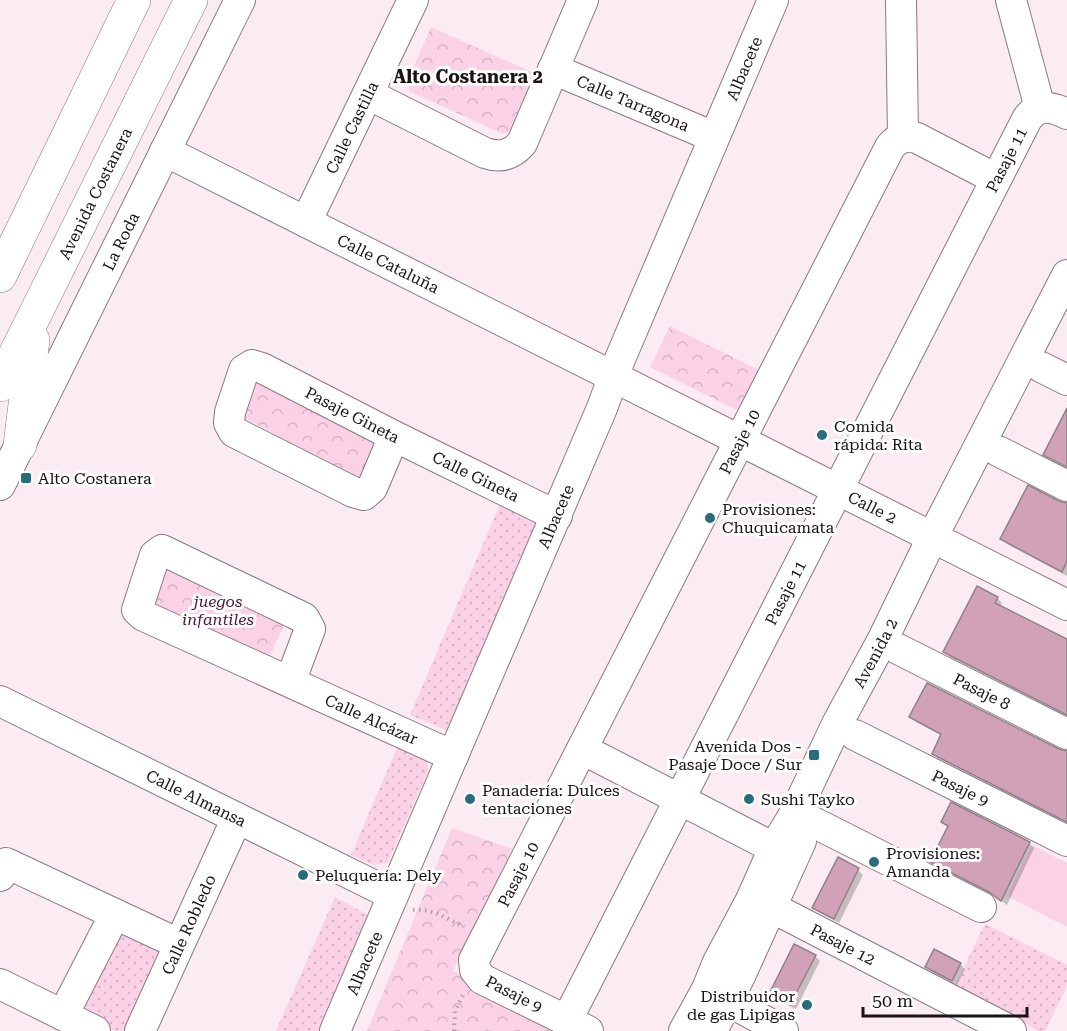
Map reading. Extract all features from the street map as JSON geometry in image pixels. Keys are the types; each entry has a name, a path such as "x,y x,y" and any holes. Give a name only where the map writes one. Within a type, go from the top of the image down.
{"main road":[{"path":"0,276 134,0"},
{"name":"Avenida Costanera","path":"0,386 191,0"},
{"path":"20,445 37,310"}],"street":[{"name":"La Roda","path":"0,485 240,0"},
{"name":"Calle Castilla","path":"306,222 413,0"},
{"path":"368,94 485,153 507,155 518,148 522,142 583,0"},
{"name":"Albacete","path":"335,1031 557,516 773,0"},
{"path":"901,0 903,137 917,138 996,180"},
{"name":"Pasaje 11","path":"578,1026 680,800 1027,120 1032,112 1053,111 1011,0"},
{"name":"Calle Tarragona","path":"554,69 714,137"},
{"name":"Pasaje 10","path":"475,970 474,960 890,147 903,137"},
{"name":"Calle Cataluña","path":"165,151 614,376"},
{"name":"Avenida 2","path":"684,1031 717,995 771,907 792,858 898,649 942,541 1067,275"},
{"name":"Avenida 2","path":"712,1031 717,995 718,962 751,900 774,848 795,813 837,724 882,641 998,452 1067,315"},
{"name":"Pasaje Gineta","path":"252,365 394,436 372,488 364,495 234,432 229,423 230,412 244,370 252,365"},
{"path":"1041,367 1067,380"},
{"name":"Calle 2","path":"614,376 1067,605"},
{"name":"Calle Gineta","path":"394,436 557,516"},
{"path":"998,452 1067,486"},
{"name":"Calle Alcázar","path":"290,682 310,629 304,618 162,550 154,555 137,610 144,616 453,756"},
{"name":"Pasaje 8","path":"898,649 1067,734"},
{"name":"Calle Almansa","path":"0,701 237,818 391,900"},
{"name":"Pasaje 9","path":"855,735 1067,841"},
{"path":"582,749 774,848"},
{"name":"Calle Robledo","path":"140,1031 237,818"},
{"path":"812,821 981,907"},
{"path":"0,876 6,863 179,944"},
{"name":"Pasaje 12","path":"771,907 1011,1031"},
{"path":"63,1015 115,915"},
{"name":"Pasaje 9","path":"475,970 482,979 578,1026"},
{"path":"0,984 95,1031"},
{"path":"717,995 783,1031"}],"path":[{"path":"391,900 409,911 425,909 435,912 485,939"},
{"path":"454,1031 455,1011 475,970"}],"green space":[{"path":"431,27 538,75 513,130 503,134 409,91 408,80"},
{"path":"670,326 765,373 745,414 650,367"},
{"path":"258,376 385,441 364,482 239,415"},
{"path":"501,502 547,523 456,734 410,715"},
{"name":"juegos infantiles","path":"169,560 288,616 268,660 148,604"},
{"path":"397,748 427,760 428,771 388,862 374,865 351,855"},
{"path":"452,828 512,849 453,971 542,1015 599,1031 367,1031"},
{"path":"1032,845 1067,863 1067,927 1007,896"},
{"path":"335,897 370,916 320,1031 276,1031"},
{"path":"113,920 169,951 132,1031 115,1031 65,1008"},
{"path":"985,924 1067,965 1067,986 1045,1031 1039,1031 954,988"}],"building":[{"path":"1067,408 1067,467 1043,455"},
{"path":"1028,485 1067,503 1067,561 1062,572 1000,539"},
{"path":"977,586 998,597 995,603 1067,639 1067,715 943,652"},
{"path":"927,683 1067,751 1067,822 932,754 941,734 909,717"},
{"path":"951,802 1030,842 1001,901 989,892 930,862 948,826 941,822"},
{"path":"838,857 859,868 834,919 812,908"},
{"path":"794,944 816,955 790,1005 769,994"},
{"path":"934,949 961,963 952,981 925,967"}],"place":[{"name":"Comida rápida: Rita","path":"822,435"},
{"name":"Alto Costanera","path":"26,478"},
{"name":"Provisiones: Chuquicamata","path":"710,518"},
{"name":"Avenida Dos - Pasaje Doce / Sur","path":"814,755"},
{"name":"Panadería: Dulces tentaciones","path":"470,799"},
{"name":"Sushi Tayko","path":"749,799"},
{"name":"Provisiones: Amanda","path":"874,862"},
{"name":"Peluquería: Dely","path":"303,875"},
{"name":"Distribuidor de gas Lipigas","path":"807,1005"}],"district":[{"name":"Alto Costanera 2","path":"468,76"}]}
